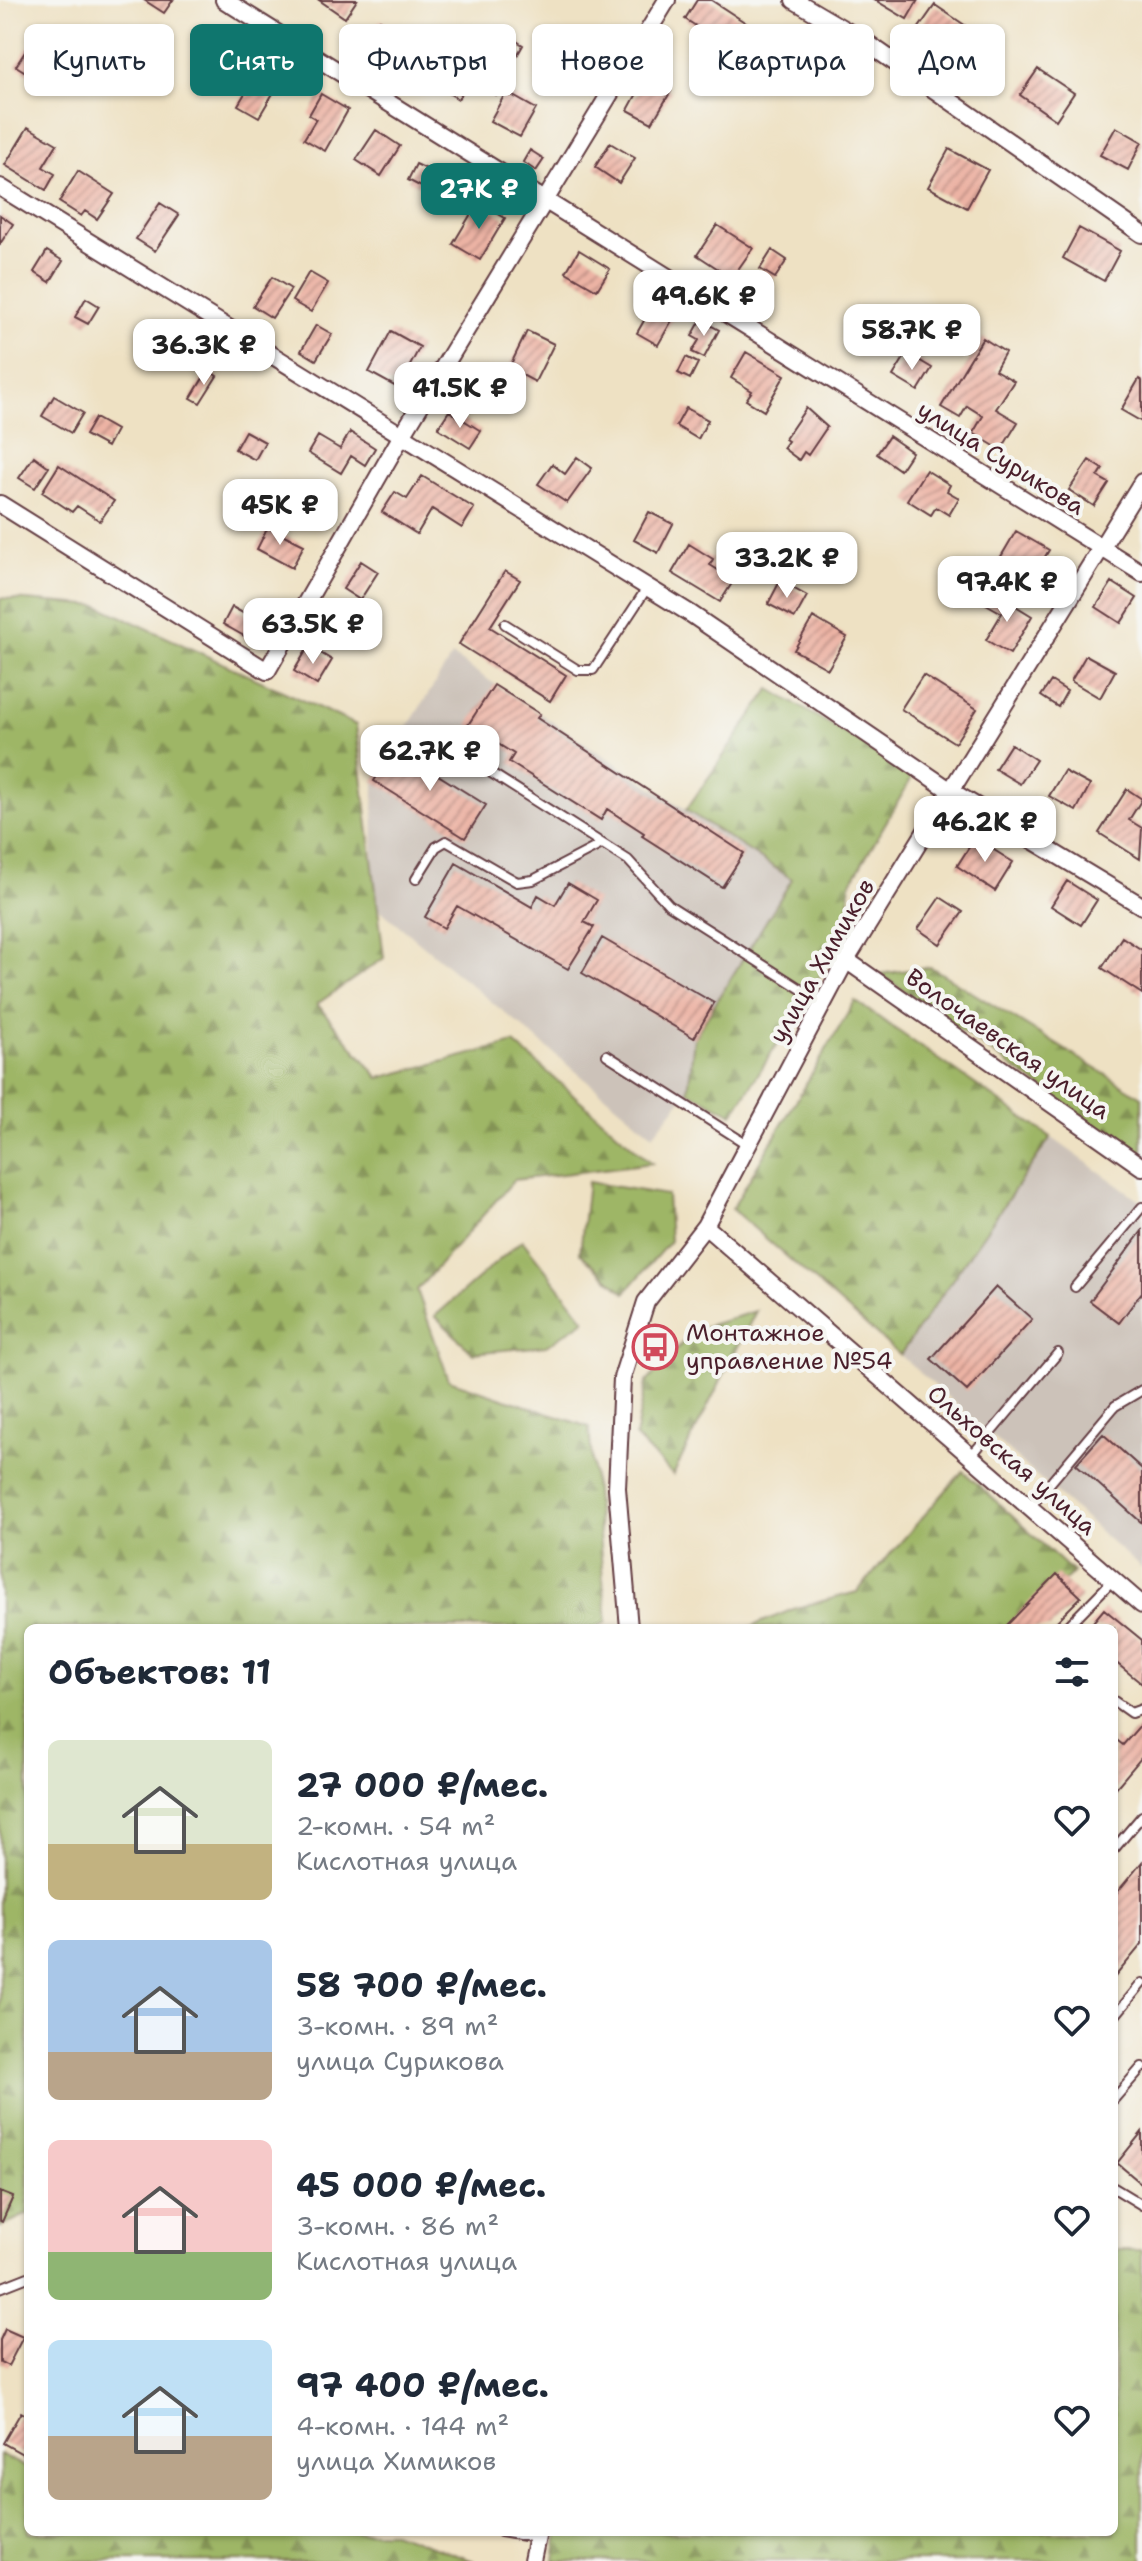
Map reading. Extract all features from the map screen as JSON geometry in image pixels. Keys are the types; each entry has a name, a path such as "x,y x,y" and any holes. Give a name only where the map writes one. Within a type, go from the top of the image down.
{"street":[{"name":"улица Сурикова","path":"224,0 1142,573"},
{"path":"0,504 267,671 401,437 667,0"},
{"path":"794,0 867,43 1142,234"},
{"path":"0,187 648,587 951,791 1142,906"},
{"name":"улица Химиков","path":"629,1624 617,1488 622,1378 646,1302 705,1226 846,960 1142,482"},
{"name":"Волочаевская улица","path":"846,960 1142,1167"},
{"name":"Ольховская улица","path":"705,1226 1142,1605"},
{"path":"532,2561 538,2536"}],"lane":[{"path":"505,624 578,670 593,670 648,587"},
{"path":"433,736 628,860 669,905 823,1003"},
{"path":"416,879 436,847 446,841 517,882 533,880 602,844"},
{"path":"607,1055 748,1145"},
{"path":"1075,1287 1142,1207"},
{"path":"971,1456 1058,1353"},
{"path":"1030,1508 1115,1406 1141,1392"},
{"path":"1070,1624 1113,1580"},
{"path":"1118,1704 1131,1713 1142,1709"},
{"path":"1118,1844 1142,1816"},
{"path":"1118,2012 1142,1983"},
{"path":"1118,2094 1142,2067"},
{"path":"1118,2190 1142,2205"},
{"path":"0,2288 24,2279"}],"shaded area":[{"path":"452,656 792,879 694,1038 688,1091 653,1135 373,904 374,781"},
{"path":"1051,1137 1142,1202 1142,1569 900,1355"}],"green space":[{"path":"0,598 99,606 356,725 384,958 317,1004 379,1078 514,1043 652,1163 514,1180 417,1290 449,1380 589,1427 607,1622 24,1624 24,2216 0,2227"},
{"path":"770,689 914,774 850,884 848,931 733,1114 688,1091 694,1038 792,879 686,810"},
{"path":"931,967 1142,1097 1142,1158 880,974"},
{"path":"855,1001 1051,1137 900,1355 732,1209"},
{"path":"588,1182 667,1195 670,1241 625,1293 580,1253"},
{"path":"522,1240 585,1320 546,1346 473,1353 435,1316"},
{"path":"756,1311 673,1475 635,1437 646,1383 694,1330"},
{"path":"963,1471 1073,1572 1023,1624 758,1624 796,1608 857,1592"},
{"path":"1118,2250 1142,2250 1142,2561 554,2561 557,2536 1118,2536"},
{"path":"0,2454 24,2467 24,2536 403,2536 474,2561 0,2561"}],"building":[{"path":"144,0 173,0 164,13"},
{"path":"319,0 357,0 345,18"},
{"path":"697,0 711,0 746,23 693,24 685,19"},
{"path":"875,0 918,0 907,19"},
{"path":"935,5 963,24 922,24"},
{"path":"516,41 523,45 516,57"},
{"path":"24,53 24,71 16,66"},
{"path":"1038,69 1074,93 1056,120 1020,95"},
{"path":"323,95 348,110 325,151 304,139 316,119 309,115"},
{"path":"243,96 271,96 259,117 238,105"},
{"path":"504,96 513,96 536,109 520,137 490,121"},
{"path":"636,96 668,96 652,123 628,110"},
{"path":"28,127 57,144 43,167 55,174 46,190 5,165"},
{"path":"1116,127 1142,142 1128,170 1100,155"},
{"path":"376,130 400,146 381,176 356,160"},
{"path":"610,143 635,158 619,183 595,167"},
{"path":"949,149 988,170 967,208 928,187"},
{"path":"530,150 544,159 536,171 523,162"},
{"path":"416,164 435,173 427,190 408,180"},
{"path":"78,171 114,194 97,219 85,211 81,216 59,202"},
{"path":"478,202 505,218 480,260 453,244"},
{"path":"160,203 179,215 155,251 136,239"},
{"path":"0,215 13,224 0,244"},
{"path":"717,225 753,248 732,278 697,255"},
{"path":"1079,228 1120,251 1104,281 1063,258"},
{"path":"579,250 610,269 597,290 566,272"},
{"path":"772,250 787,260 775,278 760,269"},
{"path":"47,251 63,261 50,282 34,272"},
{"path":"309,272 328,283 311,312 292,301"},
{"path":"272,277 291,289 272,318 253,306"},
{"path":"658,296 679,308 658,345 637,333"},
{"path":"86,298 99,306 88,324 75,317"},
{"path":"701,320 719,330 704,358 692,352 699,340 692,336"},
{"path":"316,325 332,334 316,360 301,351"},
{"path":"179,328 201,342 190,360 167,346"},
{"path":"391,331 420,347 398,388 369,372"},
{"path":"527,331 554,344 535,382 509,368"},
{"path":"983,338 1005,352 995,370 1014,381 996,409 1018,422 1001,450 973,433 983,416 967,406 960,418 941,407"},
{"path":"746,352 785,375 764,411 746,400 752,391 731,378"},
{"path":"907,353 932,368 918,391 893,376"},
{"path":"686,357 698,363 690,379 678,373"},
{"path":"208,370 217,376 200,403 191,398"},
{"path":"1139,379 1142,381 1142,422 1121,410"},
{"path":"54,396 83,413 71,433 42,416"},
{"path":"686,408 708,420 698,439 676,426"},
{"path":"806,408 827,427 808,455 804,452 799,460 783,448 788,441 785,439"},
{"path":"449,411 481,431 470,448 438,428"},
{"path":"95,418 116,430 107,447 85,435"},
{"path":"245,431 265,442 255,460 235,449"},
{"path":"350,432 375,448 365,465 351,456 341,473 308,453 318,436 340,449"},
{"path":"889,436 912,452 900,470 877,454"},
{"path":"34,456 49,467 35,488 19,478"},
{"path":"577,457 592,468 567,503 538,484 552,464 565,474"},
{"path":"1089,460 1103,469 1098,477 1109,483 1094,506 1069,490"},
{"path":"59,465 114,501 100,521 77,506 72,512 42,492"},
{"path":"926,470 950,485 947,491 959,498 949,515 936,507 931,515 907,500"},
{"path":"422,476 474,508 462,528 432,509 417,534 382,512 395,492 407,499"},
{"path":"276,488 292,498 286,507 270,498"},
{"path":"649,512 673,524 658,553 634,540"},
{"path":"268,527 304,545 292,568 257,549"},
{"path":"1016,531 1049,550 1029,577 999,560"},
{"path":"689,544 713,559 710,565 734,580 720,602 672,573"},
{"path":"361,561 378,572 360,600 343,589"},
{"path":"505,571 520,580 490,627 566,675 550,701 459,644"},
{"path":"780,581 807,596 795,618 768,604"},
{"path":"1112,582 1137,598 1121,623 1096,607"},
{"path":"993,592 1032,616 1010,654 986,640 1002,613 986,604"},
{"path":"232,607 254,619 244,636 223,624"},
{"path":"813,617 847,637 828,669 794,650"},
{"path":"309,646 332,660 317,685 294,671"},
{"path":"1086,655 1115,671 1100,698 1071,681"},
{"path":"923,675 977,709 955,743 901,709"},
{"path":"1051,681 1067,691 1058,707 1041,696"},
{"path":"494,685 540,714 537,718 744,853 722,887 642,836 644,833 607,809 601,820 509,762 514,754 468,725"},
{"path":"1011,744 1036,760 1020,784 995,769"},
{"path":"395,748 486,805 465,838 374,781"},
{"path":"1064,771 1090,785 1076,811 1049,796"},
{"path":"1127,789 1142,799 1129,820 1142,828 1140,859 1099,833"},
{"path":"975,838 1013,862 995,891 957,866"},
{"path":"456,863 532,907 538,895 555,905 568,883 597,900 584,922 594,927 568,969 457,906 444,928 425,917"},
{"path":"1067,881 1097,900 1081,925 1051,906"},
{"path":"940,897 963,912 940,944 918,929"},
{"path":"1122,937 1142,950 1142,994 1102,968"},
{"path":"602,938 714,1003 694,1038 582,973"},
{"path":"1142,1231 1142,1292 1119,1323 1090,1301"},
{"path":"996,1287 1032,1319 967,1391 931,1359"},
{"path":"1103,1434 1142,1469 1142,1523 1076,1464"},
{"path":"1057,1574 1081,1597 1054,1624 1008,1624"},
{"path":"1104,1609 1142,1640 1142,1684 1118,1664 1118,1624 1091,1624"},
{"path":"1142,1723 1142,1757 1118,1785 1118,1741 1123,1745"},
{"path":"1142,1862 1142,1944 1118,1973 1118,1891"},
{"path":"1142,2132 1142,2184 1118,2162"},
{"path":"0,2192 13,2197 2,2222 0,2221"},
{"path":"5,2329 23,2337 8,2366 0,2362 0,2340"},
{"path":"21,2412 24,2414 24,2455 3,2443"}],"place":[{"name":"Монтажное управление №54","path":"655,1347"}]}
